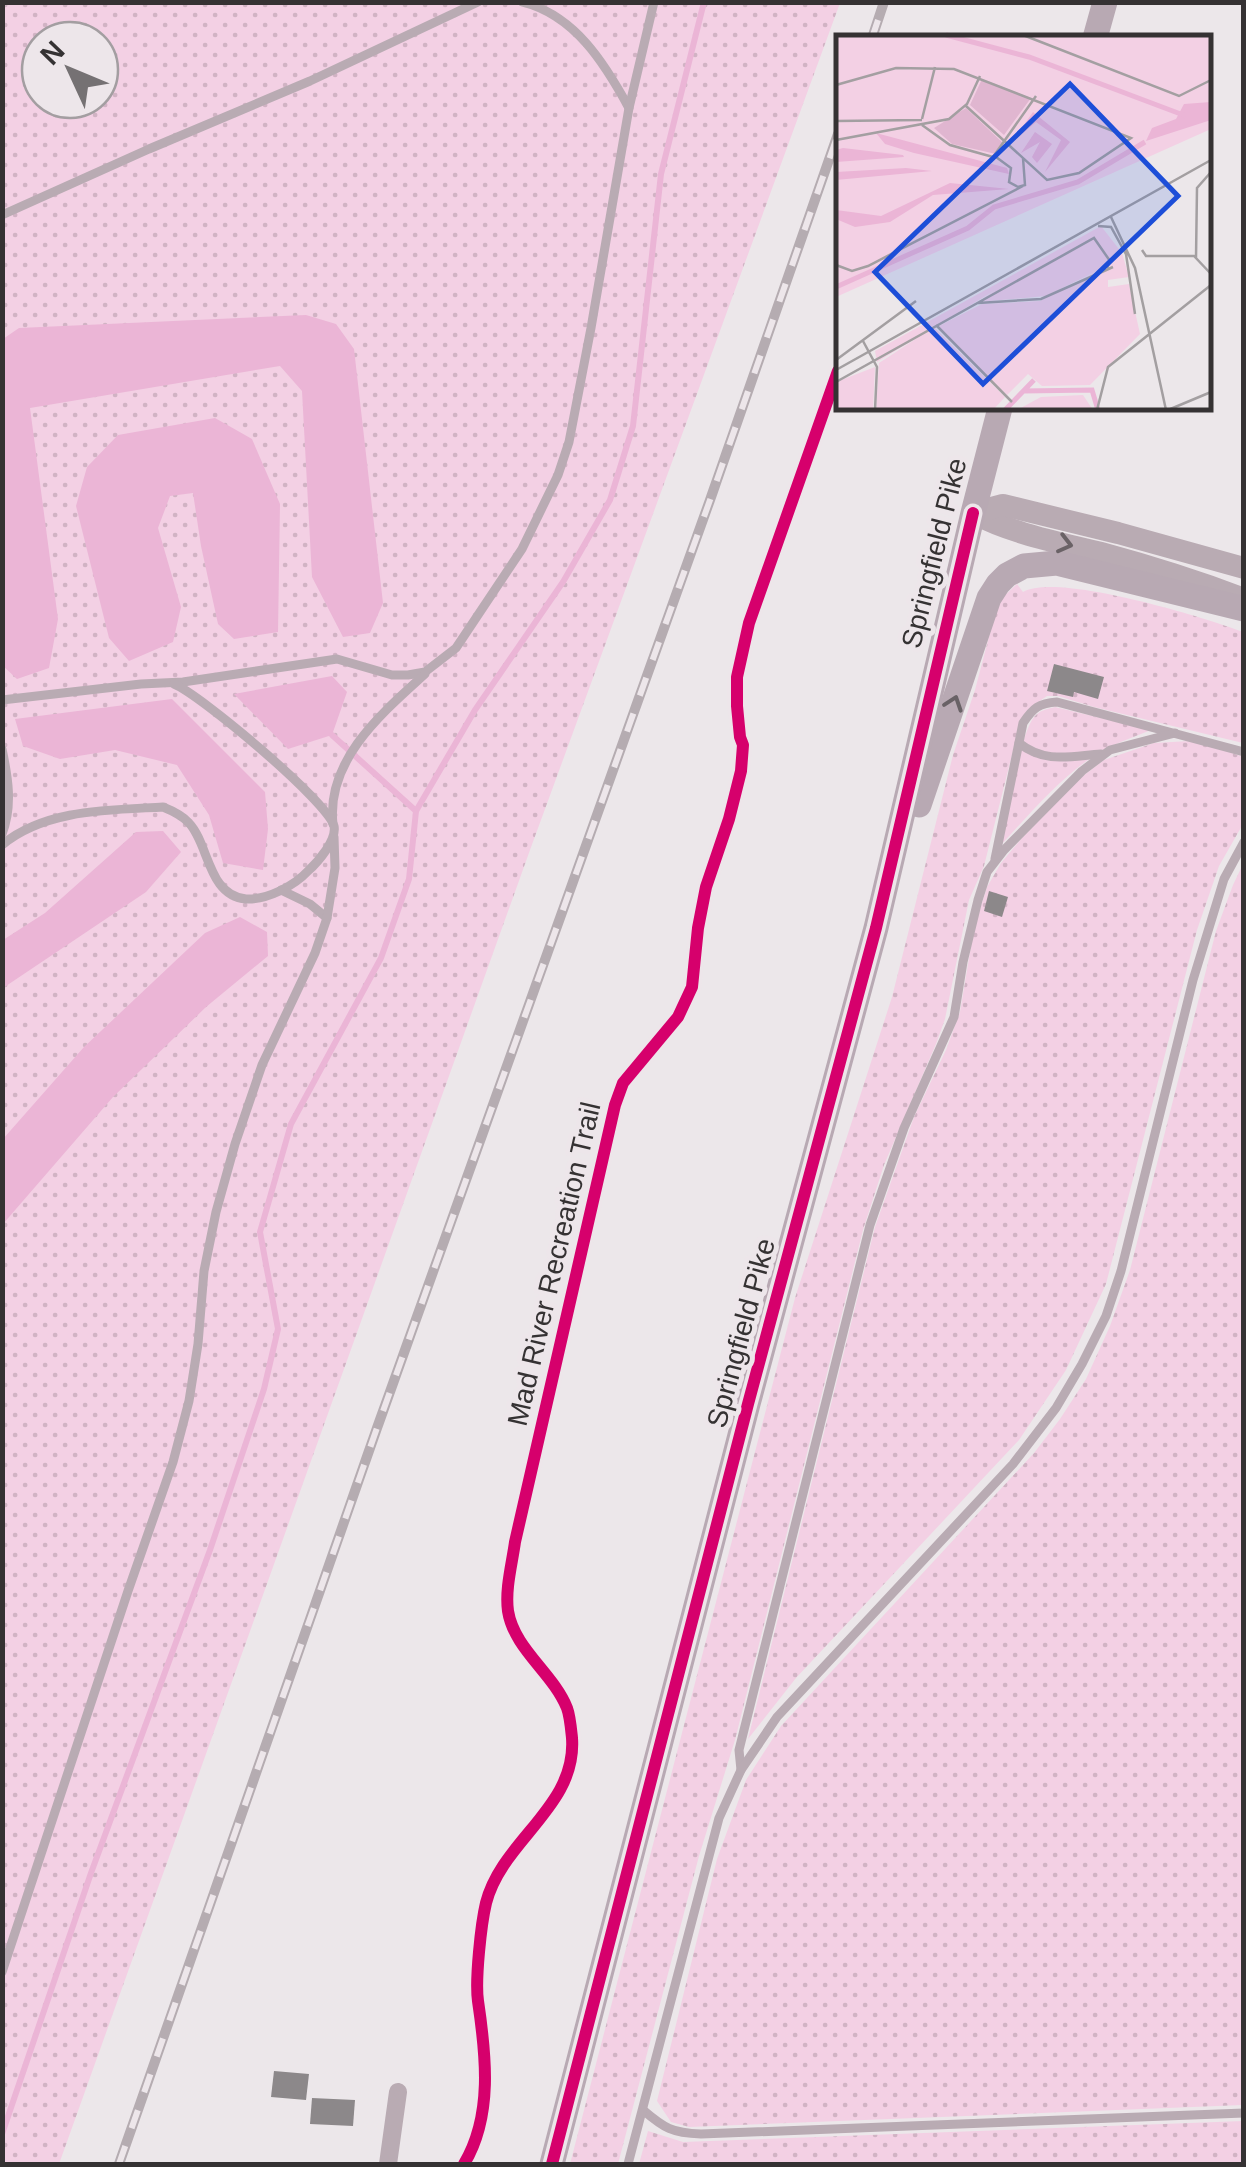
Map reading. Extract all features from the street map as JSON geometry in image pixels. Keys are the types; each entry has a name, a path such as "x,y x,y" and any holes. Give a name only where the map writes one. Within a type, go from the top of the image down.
{"main road":[{"path":"1097,35 1105,2"},
{"name":"Springfield Pike","path":"552,2164 748,1404 876,928 999,410"},
{"path":"876,928 989,598 1008,575 1024,566 1057,562 1244,609"}],"street":[{"path":"973,513 1003,505 1244,568"},
{"path":"973,513 999,527 1151,568 1244,599"},
{"path":"388,2164 398,2092"}],"lane":[{"path":"2,215 310,81 478,2"},
{"path":"522,2 551,13 580,36 598,56 629,108"},
{"path":"2,1972 182,1432 198,1344 204,1271 235,1144 262,1065 316,953 327,918 334,868 334,794 345,765 375,722 456,648 522,549 558,476 569,442 629,108 654,2"},
{"path":"2,700 171,683 338,659 392,675 431,669"},
{"path":"171,683 193,694 226,720 299,784 334,824"},
{"path":"994,862 1024,722 1042,702 1057,702 1244,752"},
{"path":"1019,743 1041,756 1062,760 1105,754 1175,733"},
{"path":"2,749 9,806 2,834"},
{"path":"742,1770 739,1750 870,1225 904,1128 954,1017 963,962 987,872 1082,772 1105,754"},
{"path":"2,844 28,828 75,815 163,808 188,821 206,861 224,888 250,899 296,882 334,837"},
{"path":"628,2164 719,1818 742,1770 777,1717 1013,1464 1056,1408 1106,1316 1193,980 1224,879 1244,842"},
{"path":"281,890 310,904 327,918"},
{"path":"643,2110 676,2134 1244,2113"}],"shaded area":[{"path":"3,3 840,3 530,850 59,2164 3,2164"},
{"path":"306,315 336,324 354,349 383,603 370,633 343,637 312,577 302,391 280,366 30,408 58,619 49,668 17,679 2,665 3,339 19,328"},
{"path":"215,418 252,439 280,504 278,632 234,639 218,624 193,493 170,496 158,528 181,607 173,642 129,661 109,638 76,506 87,467 118,435"},
{"path":"1017,584 1023,592 1040,587 1066,588 1131,599 1243,632 1243,743 1058,696 1047,696 1021,719 984,866 969,900 945,1019 884,1165 863,1230 735,1740 699,1856 618,2164 570,2164 795,1298 892,997 953,755 996,610"},
{"path":"332,676 347,692 332,735 288,749 234,694"},
{"path":"172,699 265,792 268,829 263,870 223,863 209,815 177,765 115,750 60,759 23,746 15,719"},
{"path":"1055,707 1151,730 1106,749 1079,766 999,847 1028,727 1039,713"},
{"path":"1190,741 1243,757 1243,824 1219,866 1197,930 1106,1284 1066,1370 1019,1440 796,1678 748,1739 875,1227 914,1117 960,1012 974,928 987,887 1022,838 1079,779 1104,760 1154,743"},
{"path":"163,831 181,852 146,892 3,988 3,940 45,913 136,832"},
{"path":"1243,864 1243,2105 689,2127 671,2122 657,2101 717,1859 746,1780 781,1726 1034,1453 1086,1379 1130,1270 1216,931"},
{"path":"240,917 267,932 268,956 206,1007 113,1097 3,1224 3,1139 84,1047 205,933"},
{"path":"1243,2121 1243,2164 639,2164 648,2131 683,2142"}],"building":[{"path":"1054,664 1104,677 1098,699 1074,692 1073,697 1047,691"},
{"path":"989,891 1008,897 1002,917 984,911"},
{"path":"274,2071 309,2074 306,2100 271,2097"},
{"path":"312,2098 355,2100 353,2126 310,2124"}],"waterway":[{"path":"2,2134 264,1389 278,1329 260,1232 291,1124 381,958 409,879 416,811 475,710 563,582 610,500 633,426 661,174 704,2"},
{"path":"332,735 416,811"}],"railway":[{"path":"873,35 884,2"},
{"path":"119,2164 836,140"}],"cycle path":[{"name":"Mad River Recreation Trail","path":"464,2164 480,2126 485,2085 477,1980 486,1903 507,1860 563,1784 572,1738 570,1718 561,1695 512,1625 508,1585 515,1542 615,1105 623,1083 678,1017 692,987 706,887 741,771 743,745 737,677 749,623 836,377"},
{"path":"552,2164 748,1404 876,928 973,513"}]}
